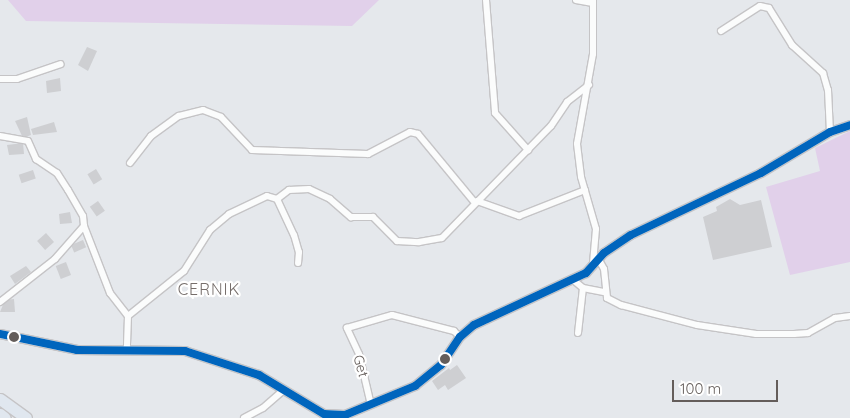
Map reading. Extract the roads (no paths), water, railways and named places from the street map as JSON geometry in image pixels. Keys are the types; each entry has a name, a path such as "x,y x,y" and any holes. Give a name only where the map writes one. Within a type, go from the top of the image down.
{"highway":[{"path":"0,398 26,418"},
{"path":"0,414 5,418"}],"street":[{"path":"486,0 495,113 528,150"},
{"path":"576,0 593,2 594,42 589,85 577,144 585,190 597,236 593,267"},
{"path":"722,31 760,6 770,8 792,45 823,73 828,90 830,132"},
{"path":"0,79 17,79 62,64"},
{"path":"277,199 289,190 309,189 330,200 351,217 374,217 397,241 419,242 442,238 551,126 567,102 589,85"},
{"path":"130,163 151,136 179,116 203,110 221,117 252,150 368,154 410,132 418,134 476,202 519,216 585,190"},
{"path":"0,334 56,348 127,351 169,349 200,354 259,375 314,410 333,416 371,405 424,380 441,365 460,337 481,321 572,279 593,267 631,235 768,170 830,132 850,125"},
{"path":"0,136 28,141 36,159 60,178 83,216 84,226 110,292 128,316 127,351"},
{"path":"128,316 184,271 210,230 230,214 267,196 277,199 294,235 299,252 298,263"},
{"path":"0,302 55,258 84,226"},
{"path":"599,260 604,269 604,292 607,298 621,305 660,317 756,334 808,333 835,318 850,316"},
{"path":"572,279 583,288 604,292"},
{"path":"578,333 583,288"},
{"name":"Get","path":"371,405 359,354 347,328 392,314 454,332 460,337"},
{"path":"244,418 263,408 284,390"}],"district":[{"name":"CERNIK","path":"209,289"}]}
